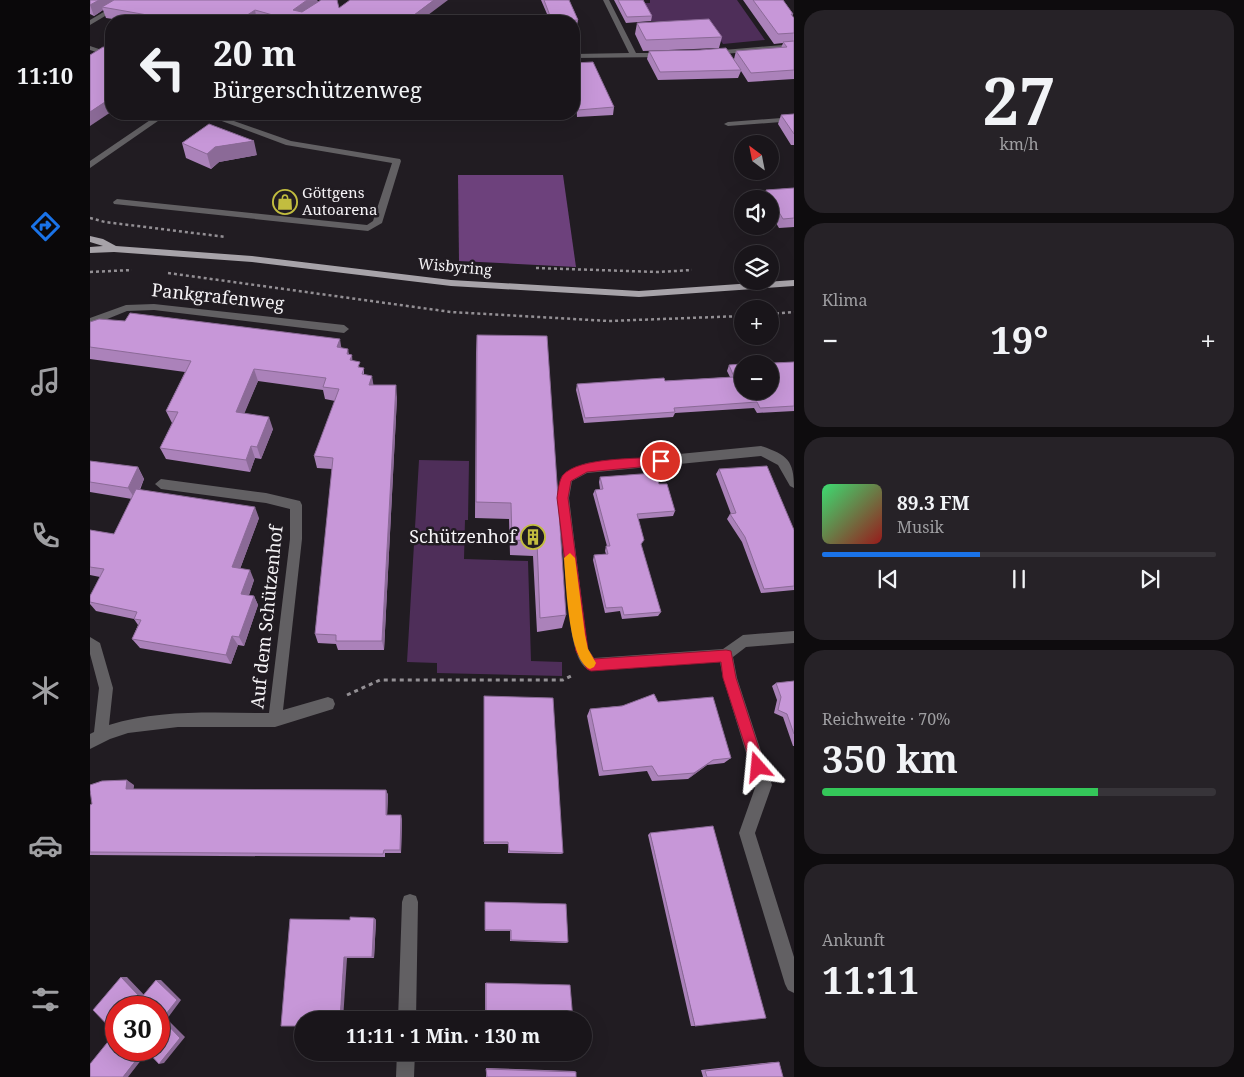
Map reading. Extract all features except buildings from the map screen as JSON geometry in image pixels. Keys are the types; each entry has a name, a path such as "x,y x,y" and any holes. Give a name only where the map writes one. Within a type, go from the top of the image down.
{"main road":[{"name":"Wisbyring","path":"90,239 100,241 114,249 252,259 451,283 639,294 794,283"},
{"path":"90,252 114,249"}],"street":[{"path":"90,23 129,0"},
{"path":"606,0 634,56"},
{"path":"698,54 794,46"},
{"path":"90,48 105,53"},
{"path":"580,56 671,55"},
{"path":"728,124 794,118"},
{"path":"90,171 93,164 155,120"},
{"path":"117,202 368,228 377,223 397,162 289,143 224,120"},
{"name":"Pankgrafenweg","path":"90,322 126,308 154,307 344,329"},
{"path":"794,483 788,468 781,460 761,451 587,468 577,471 566,479 562,498 579,635 582,651 591,665 726,656 743,641 794,636"},
{"name":"Auf dem Schützenhof","path":"160,484 266,498 296,505 296,539 275,720"},
{"path":"90,643 95,647 106,688 96,737"},
{"path":"726,656 730,678 764,785 747,833 794,984"},
{"name":"Auf dem Schützenhof","path":"96,737 141,722 275,720 328,704"},
{"path":"407,1011 410,902"},
{"path":"406,1061 406,1077"}],"path":[{"path":"90,218 105,222 230,238"},
{"path":"531,268 658,272 696,270"},
{"path":"90,272 136,270"},
{"path":"165,272 450,312 609,321 734,316"},
{"path":"779,313 794,312"},
{"path":"328,704 380,680 563,680 591,665"}],"shaded area":[{"path":"650,0 737,0 765,40 723,44 708,21 632,21 621,4 650,3"},
{"path":"458,175 563,175 576,267 459,261"},
{"path":"419,460 469,461 468,520 465,520 464,559 528,561 531,661 562,662 562,676 437,673 437,663 407,662"}],"slow traffic":[{"path":"570,558 582,651 590,663"}],"place":[{"name":"Göttgens Autoarena","path":"285,202"},
{"name":"Schützenhof","path":"533,537"}],"route":[{"path":"661,461 587,468 577,471 566,479 562,498 582,651 591,665 726,656 730,678 758,767"}]}
